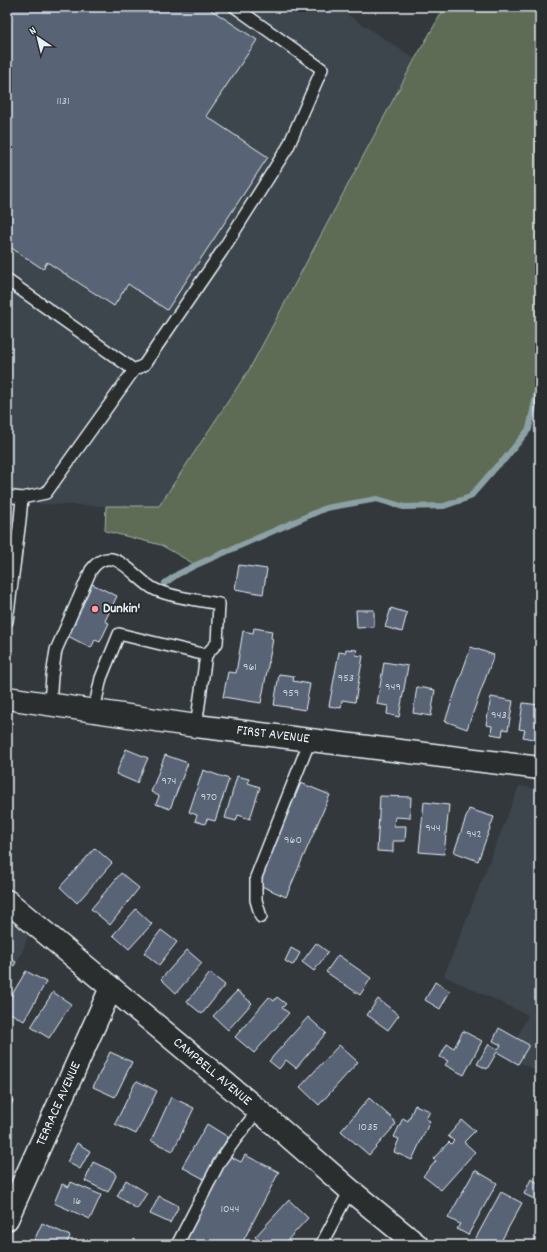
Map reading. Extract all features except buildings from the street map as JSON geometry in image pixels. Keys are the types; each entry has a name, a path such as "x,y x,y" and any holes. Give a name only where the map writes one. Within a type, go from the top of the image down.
{"main road":[{"name":"FIRST AVENUE","path":"7,698 196,726 540,768"},
{"name":"CAMPBELL AVENUE","path":"7,901 258,1110 350,1190 417,1245"},
{"name":"TERRACE AVENUE","path":"7,1219 111,988"}],"lane":[{"path":"7,496 22,498 46,493 134,370 144,365 222,251 288,147 322,70 235,7"},
{"path":"7,280 134,370"},
{"path":"7,621 22,498"},
{"path":"50,704 56,650 91,570 101,560 111,559 122,563 143,582 157,591 219,604 217,643 206,655 196,726"},
{"path":"94,710 101,678 119,634 206,655"},
{"path":"261,917 256,900 256,876 310,740"},
{"path":"177,1245 220,1161 258,1110"},
{"path":"321,1245 350,1190"}],"shaded area":[{"path":"7,7 336,7 415,59 250,368 159,506 7,503"},
{"path":"519,786 540,789 540,1073 508,1056 528,1015 444,976"},
{"path":"7,901 32,922 24,948 7,981"}],"green space":[{"path":"445,7 540,7 540,378 529,429 504,460 470,497 444,506 404,507 377,499 326,508 196,565 161,545 105,531 106,506 159,506 250,368 415,59"}],"waterway":[{"path":"165,583 178,574 196,565 326,508 377,499 404,507 444,506 470,497 504,460 529,429 540,378"}],"place":[{"name":"Dunkin'","path":"95,609"}]}
